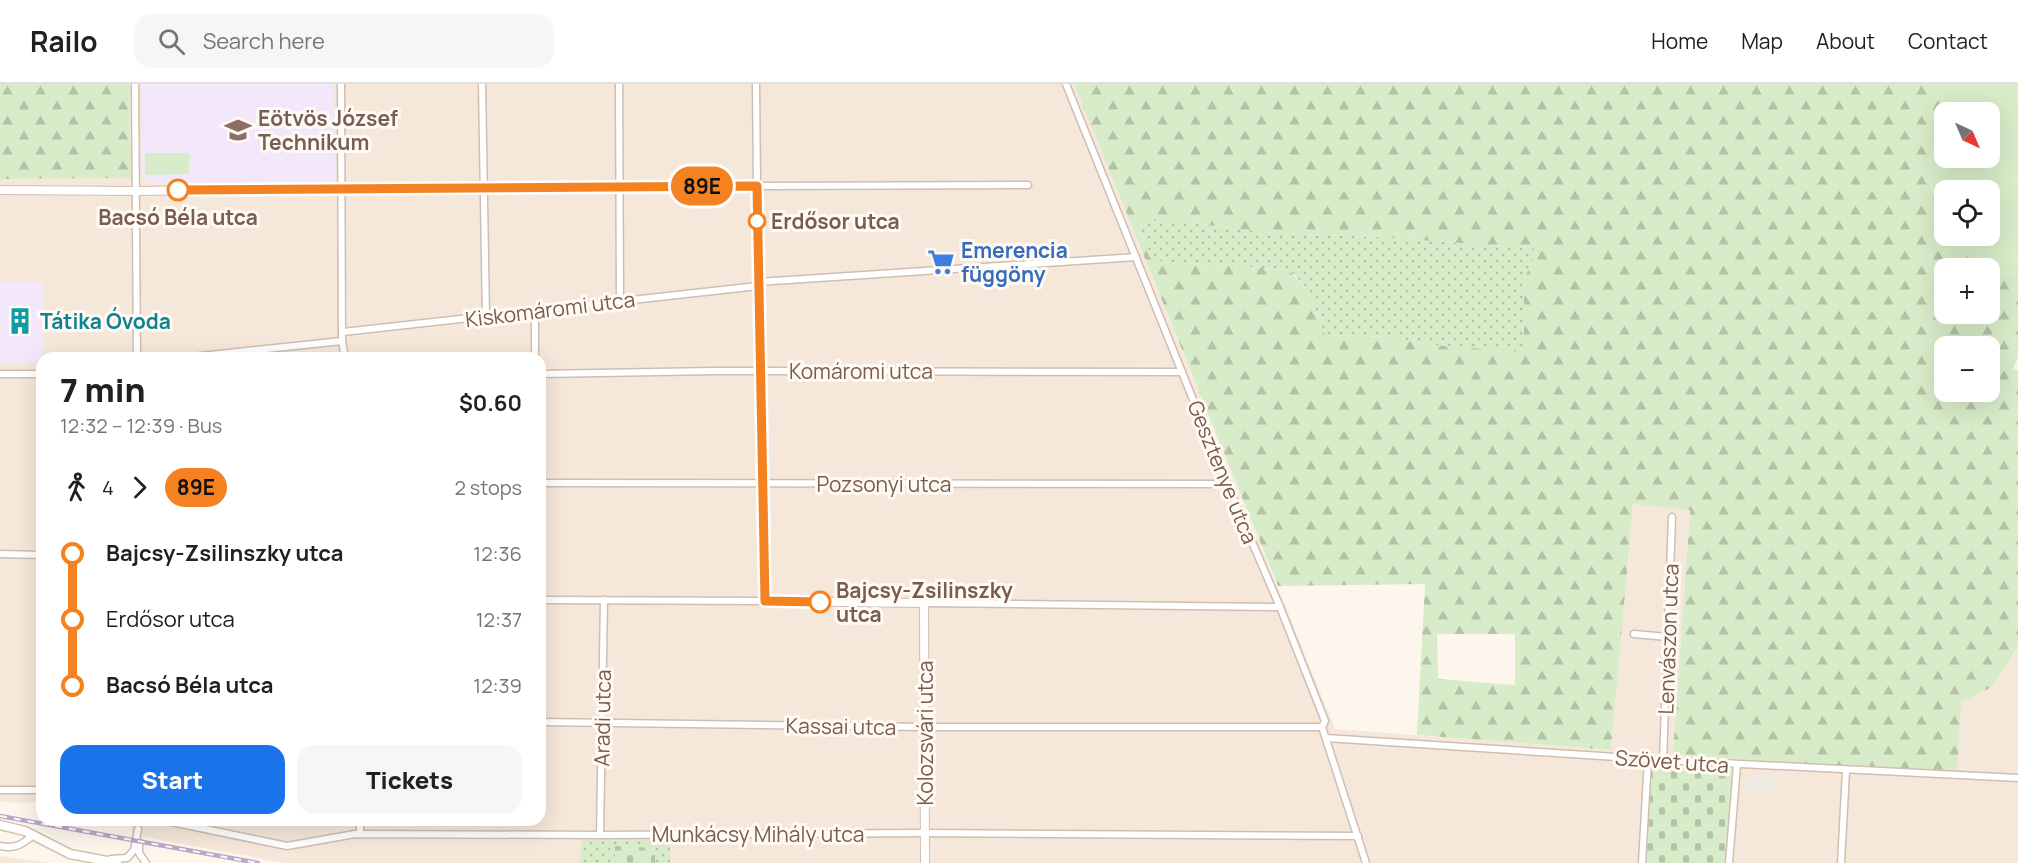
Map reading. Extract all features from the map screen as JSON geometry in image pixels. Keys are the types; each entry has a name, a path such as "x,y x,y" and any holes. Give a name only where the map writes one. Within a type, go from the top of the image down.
{"main road":[{"path":"0,825 33,835 70,854 113,863"}],"street":[{"path":"135,84 137,352"},
{"path":"341,84 342,341 344,352"},
{"path":"482,84 486,317"},
{"path":"619,84 620,300"},
{"path":"756,84 765,601"},
{"name":"Gesztenye utca","path":"1066,84 1325,721 1322,727 1366,863"},
{"path":"0,190 1028,185"},
{"name":"Kiskomáromi utca","path":"343,332 758,284 1136,257"},
{"path":"535,311 535,352"},
{"path":"238,352 342,341"},
{"name":"Komáromi utca","path":"546,374 760,371 1182,372"},
{"path":"0,374 36,374"},
{"name":"Pozsonyi utca","path":"546,483 1227,484"},
{"name":"Lenvászon utca","path":"1663,760 1672,517"},
{"path":"0,554 36,555"},
{"path":"546,600 1280,607"},
{"name":"Aradi utca","path":"600,835 604,600"},
{"name":"Kolozsvári utca","path":"924,603 925,863"},
{"path":"1634,634 1668,637"},
{"name":"Kassai utca","path":"546,722 926,727 1322,727"},
{"name":"Szövet utca","path":"1326,738 1737,765 2018,778"},
{"path":"1642,863 1648,759"},
{"path":"1729,863 1737,765"},
{"path":"1841,863 1846,771"},
{"path":"0,790 36,790"},
{"name":"Munkácsy Mihály utca","path":"191,826 286,846 360,834 926,833 1358,836"},
{"path":"360,826 360,834"},
{"path":"99,860 127,858 134,850 138,829"},
{"path":"138,829 139,853 147,863"},
{"path":"0,846 18,847 33,835"}],"shaded area":[{"path":"129,84 1074,84 1335,729 1611,750 1633,504 1690,509 1673,754 1961,701 1992,687 2018,646 2018,863 284,863 133,835 131,826 546,826 546,352 36,352 36,803 0,802 0,179 130,178"},
{"name":"Eötvös József Technikum","path":"142,84 334,84 335,183 149,184 142,175"},
{"path":"0,282 43,282 44,352 36,352 36,363 0,363"},
{"path":"1751,774 1772,775 1770,794 1748,792"},
{"path":"0,856 50,863 0,863"}],"green space":[{"path":"0,84 129,84 131,178 0,179"},
{"path":"1074,84 1944,84 1942,102 1934,102 1934,166 1931,191 1934,191 1934,246 1968,246 1968,258 1934,258 1934,324 2000,324 2000,273 2018,274 2018,357 2013,369 2018,370 2018,646 1992,687 1961,702 1957,775 1673,754 1690,510 1633,504 1611,750 1417,735 1425,584 1278,586","holes":["1149,218 1275,233 1379,237 1542,249 1531,263 1524,280 1524,352 1430,345 1393,337 1325,335 1308,290 1290,270 1153,261 1140,228","1437,634 1515,634 1515,685 1438,679"]},
{"path":"1944,84 2018,84 2018,274 2000,273 2000,258 1968,258 1968,246 2000,246 2000,180 1934,180 1934,191 1931,191 1934,166 2000,168 2000,102 1942,102"},
{"path":"145,153 189,153 189,174 145,175"},
{"path":"1149,218 1275,233 1379,237 1543,249 1531,263 1524,280 1524,353 1430,345 1393,337 1325,335 1308,290 1290,270 1153,261 1140,228"},
{"path":"1648,759 1737,765 1729,863 1642,863"},
{"path":"670,838 670,863 580,863 582,840"},
{"path":"615,846 655,848 655,863 615,863"}],"railway":[{"path":"0,816 36,823"},
{"path":"55,826 258,863"}],"bus line":[{"name":"89E","path":"178,190 757,186 765,601 820,602"}],"place":[{"name":"Eötvös József Technikum","path":"238,130"},
{"name":"Bacsó Béla utca","path":"178,190"},
{"name":"Erdősor utca","path":"757,221"},
{"name":"Emerencia függöny","path":"941,262"},
{"name":"Tátika Óvoda","path":"20,321"},
{"name":"Bajcsy-Zsilinszky utca","path":"820,602"}]}
